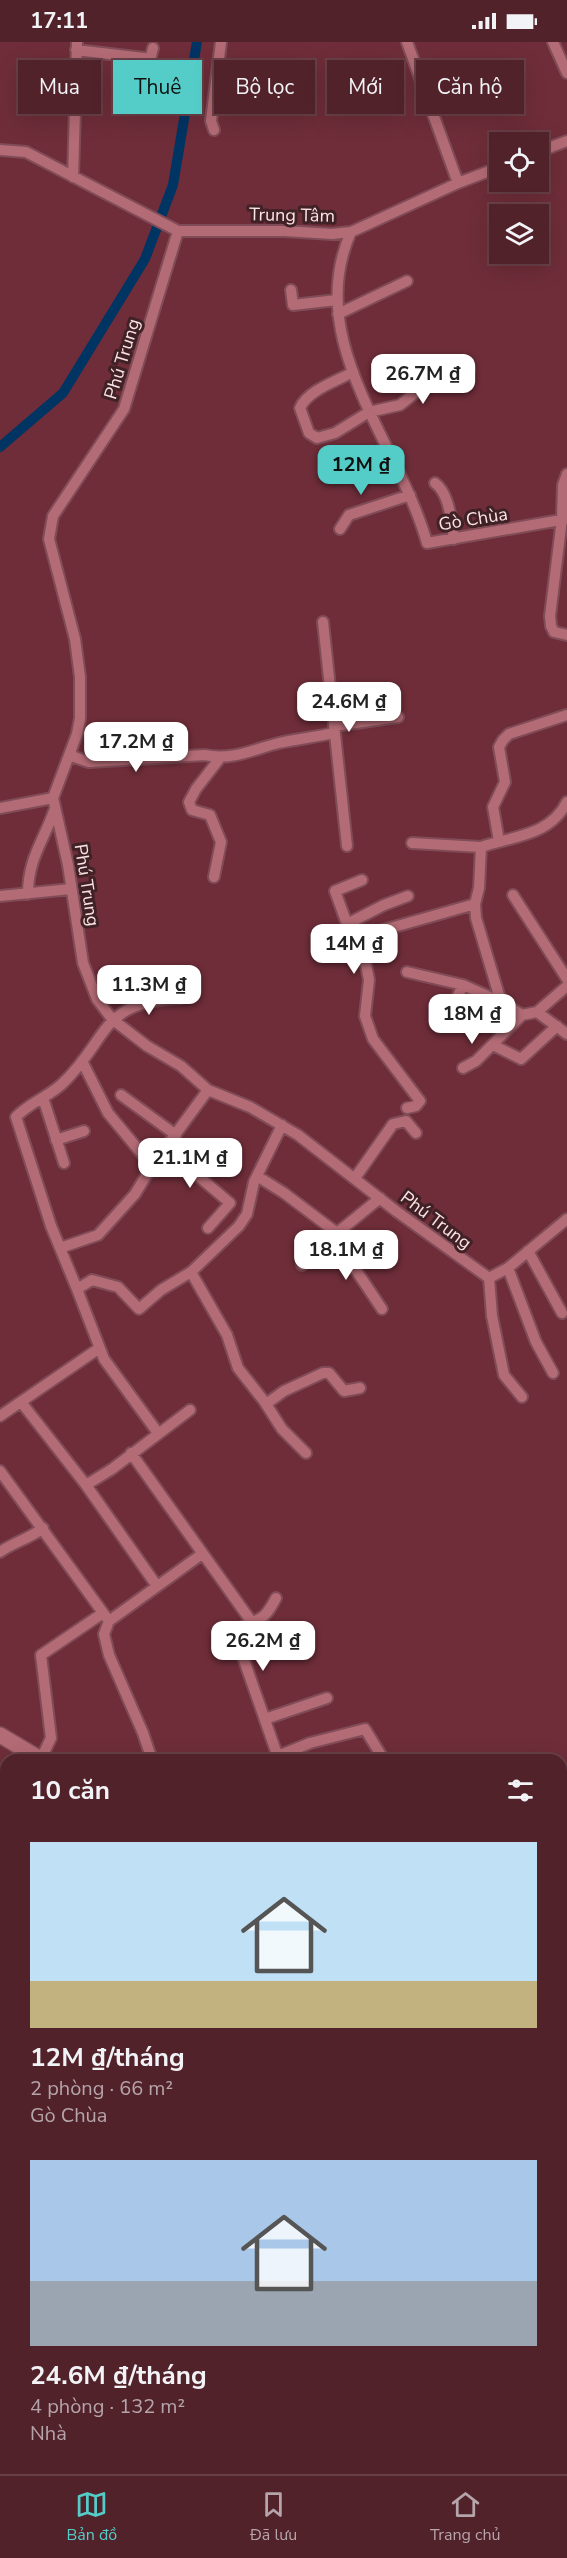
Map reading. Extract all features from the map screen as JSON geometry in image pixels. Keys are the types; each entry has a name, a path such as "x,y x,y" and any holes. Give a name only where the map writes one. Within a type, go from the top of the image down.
{"street":[{"path":"214,130 211,121 221,42"},
{"path":"407,42 458,183"},
{"path":"553,42 567,73"},
{"path":"73,177 76,46 144,58 150,56 153,48"},
{"path":"549,148 567,141"},
{"path":"0,150 26,152 178,231"},
{"name":"Trung Tâm","path":"178,231 285,231 332,234 351,232 489,171"},
{"name":"Phú Trung","path":"178,231 124,409 53,516 50,539 75,639 80,677 80,718 71,753 53,798 54,811 63,843 79,945 87,977 97,999 112,1019 147,1046 181,1066 208,1090 250,1107 282,1125 489,1278"},
{"name":"Gò Chùa","path":"351,232 341,255 337,273 338,314 353,372 369,412 410,495 427,543 513,530 565,519"},
{"path":"338,314 407,281"},
{"path":"291,290 293,305 337,300"},
{"path":"353,372 310,396 301,404 300,408 309,433 317,438 335,433 369,412 400,405 431,380 469,369"},
{"path":"567,474 563,486 565,519 550,616 550,626 554,632 567,635"},
{"path":"435,483 444,495 454,539"},
{"path":"340,528 344,520 356,512 410,495"},
{"path":"323,622 347,846"},
{"path":"499,841 493,807 505,782 500,747 503,740 509,734 567,715"},
{"path":"71,753 74,757 89,762 206,755 220,758 398,717"},
{"path":"214,877 220,839 210,815 192,810 189,802 220,758"},
{"path":"0,808 53,798"},
{"path":"412,843 481,847 524,834 553,822 560,816 567,802"},
{"path":"28,894 28,875 32,861 54,811"},
{"path":"481,847 479,888 475,904 478,930 501,1002"},
{"path":"362,880 335,891 366,965 369,980 365,1016 373,1039 420,1101 416,1106 407,1108"},
{"path":"0,896 71,889"},
{"path":"513,895 567,979"},
{"path":"347,924 384,905 408,896"},
{"path":"355,938 475,904"},
{"path":"407,972 463,985 501,1002 522,1015"},
{"path":"444,1024 463,985"},
{"path":"463,1068 476,1061 522,1015 537,1012 567,986"},
{"path":"158,1433 98,1349 51,1226 16,1117 22,1110 61,1084 82,1061 112,1019 137,1004 180,998"},
{"path":"537,1012 567,1034"},
{"path":"493,1045 521,1059 557,1026"},
{"path":"82,1061 108,1113 152,1166"},
{"path":"60,1248 98,1235 135,1194 152,1166 208,1090"},
{"path":"121,1095 176,1135"},
{"path":"43,1098 64,1163"},
{"path":"355,1178 393,1124 406,1121 416,1133"},
{"path":"77,1289 93,1280 118,1287 139,1309 161,1290 190,1272 239,1226 246,1214 256,1176 282,1125"},
{"path":"56,1140 84,1131"},
{"path":"165,1149 230,1203 208,1228"},
{"path":"256,1176 284,1193 335,1235 382,1309"},
{"path":"302,1265 380,1198"},
{"path":"522,1397 504,1375 492,1317 489,1278 508,1268 567,1219"},
{"path":"528,1251 562,1313"},
{"path":"508,1268 536,1342 553,1373"},
{"path":"190,1272 227,1335 238,1368 282,1429 306,1453"},
{"path":"0,1416 98,1349"},
{"path":"266,1404 284,1391 323,1373 329,1373 344,1391 360,1388"},
{"path":"21,1402 86,1485 158,1586"},
{"path":"86,1485 190,1410"},
{"path":"131,1454 251,1621"},
{"path":"0,1471 106,1617 104,1634 109,1655 143,1732 150,1754"},
{"path":"0,1552 11,1544 30,1538 43,1528"},
{"path":"43,1754 51,1738 41,1655 158,1586 202,1554"},
{"path":"276,1598 261,1618 244,1624 237,1640 278,1754"},
{"path":"265,1719 327,1698"},
{"path":"287,1754 310,1743 365,1729 380,1754"},
{"path":"0,1735 32,1754"}],"waterway":[{"path":"0,447 63,393 145,259 173,185 197,42"}]}
